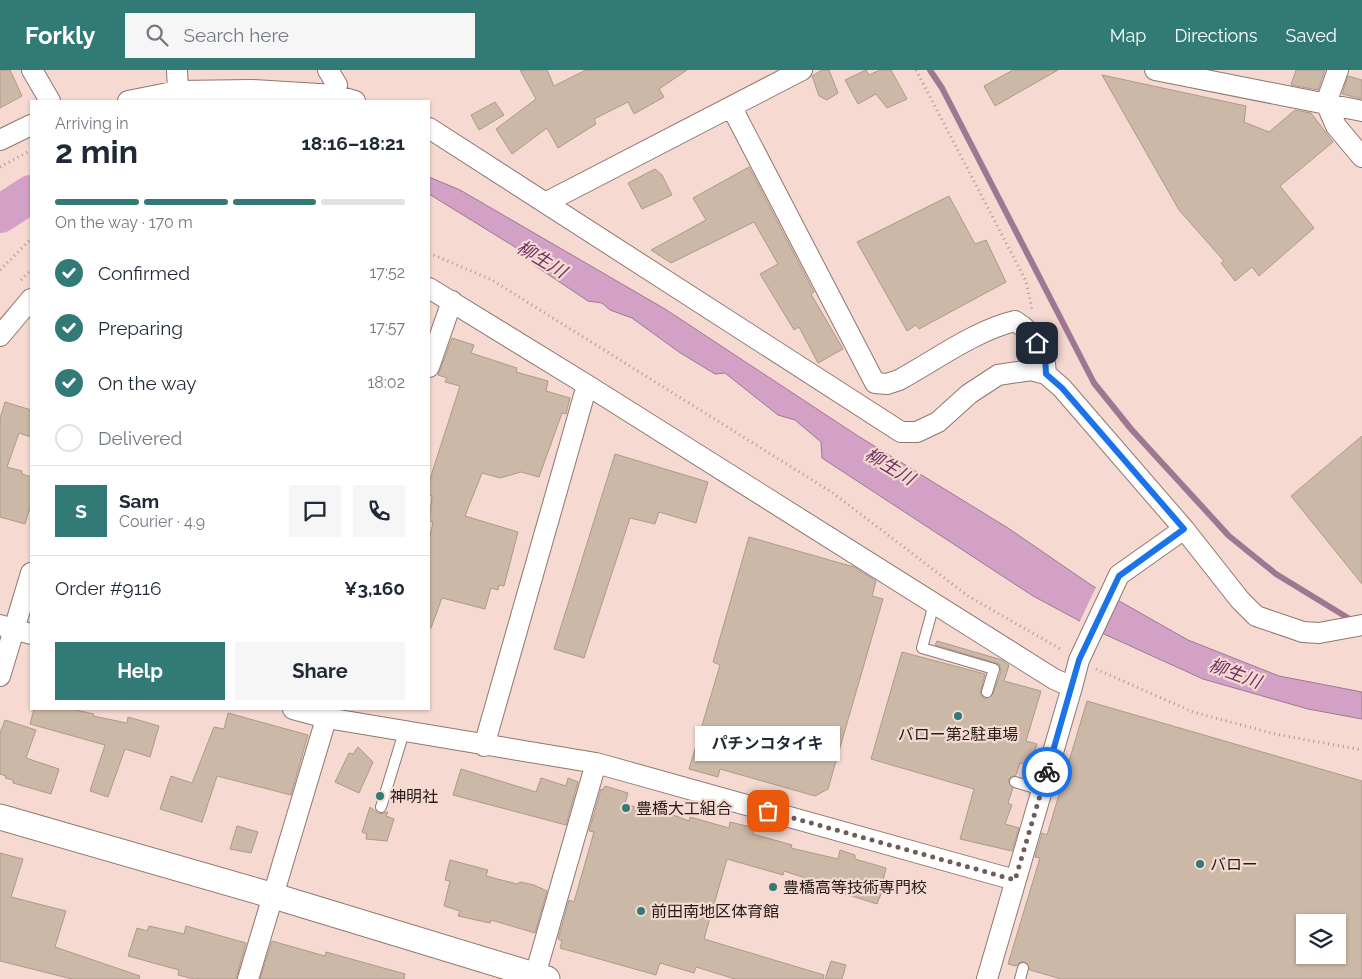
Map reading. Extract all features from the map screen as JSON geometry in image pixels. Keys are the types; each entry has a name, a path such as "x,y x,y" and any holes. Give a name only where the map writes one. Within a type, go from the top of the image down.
{"street":[{"path":"32,70 49,100"},
{"path":"177,70 178,91"},
{"path":"328,70 337,86 335,96"},
{"path":"547,202 732,108 802,70"},
{"path":"1155,70 1362,111"},
{"path":"1338,70 1326,103 1336,126 1362,157"},
{"path":"133,100 178,91 252,90 335,96 351,100"},
{"path":"732,108 875,383 887,384 899,380 1001,324 1015,322 1029,330 1045,356 1046,374"},
{"path":"0,140 30,125"},
{"path":"430,129 547,202 901,432 917,432 938,422 969,394 998,375 1031,370 1046,374 1062,388 1184,529 1240,600 1256,616 1303,632 1319,633 1362,625"},
{"path":"430,289 587,385 1054,679 1072,688"},
{"path":"0,336 30,300"},
{"path":"430,363 452,301"},
{"path":"484,746 587,385"},
{"path":"987,979 1080,657 1119,576 1184,529"},
{"path":"0,676 30,576"},
{"path":"300,710 328,714 404,732 596,763 1015,880"},
{"path":"248,979 328,714"},
{"path":"0,817 274,896 539,978 596,763"}],"lane":[{"path":"934,604 921,652 934,651 994,669 987,692"},
{"path":"381,807 404,732"},
{"path":"1014,782 1041,790"},
{"path":"1020,979 1023,968"}],"path":[{"path":"916,70 1026,280 1033,310"},
{"path":"0,167 30,151"},
{"path":"0,270 30,240"},
{"path":"430,253 492,280 816,482 968,596 1128,685 1194,712 1275,734 1362,750"}],"water":[{"path":"430,177 460,190 665,309 858,436 1008,528 1091,585 1188,640 1279,676 1362,692 1362,719 1308,709 1203,679 1104,634 1033,596 822,458 821,442 795,420 778,415 725,373 715,374 679,352 632,318 610,310 602,303 588,301 534,265 528,255 430,195"}],"pier":[{"path":"1097,585 1119,598 1101,635 1079,623"}],"building":[{"path":"0,70 10,70 22,96 0,108"},
{"path":"520,70 547,70 554,86 586,70 687,70 659,89 664,97 634,114 628,102 594,119 596,124 558,148 547,128 512,154 496,129 536,99"},
{"path":"822,70 829,70 838,93 827,100 819,96 812,76"},
{"path":"866,70 869,75 880,70 891,70 907,99 887,108 876,94 858,104 845,80"},
{"path":"1013,70 1058,70 995,106 984,86"},
{"path":"1296,70 1325,70 1318,90 1291,85"},
{"path":"1102,75 1246,106 1244,122 1269,132 1295,110 1311,113 1333,142 1280,186 1314,228 1259,276 1252,267 1235,281 1221,263 1224,261 1179,210"},
{"path":"1348,76 1362,80 1362,99 1342,94"},
{"path":"495,102 504,115 479,130 471,115"},
{"path":"749,167 814,292 811,294 843,349 818,363 799,327 794,330 760,274 778,264 754,222 671,263 651,250 706,220 693,198"},
{"path":"655,169 662,175 672,195 642,209 628,183"},
{"path":"949,196 975,244 986,240 1006,282 919,329 916,325 907,331 857,242"},
{"path":"452,338 474,345 471,353 517,368 516,372 548,381 546,391 570,398 566,414 562,413 539,477 521,472 500,478 482,473 465,516 518,532 504,586 499,585 498,590 491,588 485,609 442,598 430,628 430,536 433,522 430,521 432,496 430,495 430,479 460,386 445,382 447,378 438,375"},
{"path":"5,402 30,410 30,437 19,433 7,467 22,471 22,474 30,477 30,508 25,524 0,517 0,418"},
{"path":"1362,436 1362,584 1291,496"},
{"path":"615,454 708,482 696,523 659,512 655,524 630,518 584,658 554,649"},
{"path":"749,537 854,567 876,581 872,596 883,599 828,789 815,796 720,769 718,777 689,769 720,665 713,662"},
{"name":"バロー第2駐車場","path":"937,641 1002,660 1009,665 1004,681 1041,691 1026,741 1037,744 1030,766 1020,763 1016,775 1008,780 1013,788 1008,803 1012,805 1005,824 1019,828 1012,851 960,839 974,789 871,759 902,652 985,674 980,694 985,699 993,694 1001,671 999,664 935,645"},
{"name":"バロー","path":"1087,701 1362,781 1362,979 1061,979 1030,970 1025,962 1021,962 1016,966 1008,964 1040,858 1035,857 1042,833 1047,835"},
{"path":"34,710 76,710 94,714 93,716 127,723 128,717 159,726 150,757 125,749 108,797 90,791 105,745 30,724"},
{"path":"228,713 308,735 291,795 217,776 202,822 160,809 171,776 192,783 214,727 224,729"},
{"path":"5,720 36,730 26,758 59,769 51,794 13,783 13,780 5,778 6,776 0,774 0,733"},
{"path":"358,747 373,762 359,793 335,782 349,753 353,754"},
{"path":"461,769 536,792 541,778 566,786 568,778 578,782 566,825 453,795"},
{"path":"605,786 628,793 625,804 667,816 668,813 689,821 690,817 729,828 730,822 755,828 753,834 792,845 791,848 838,859 840,850 855,855 855,859 886,868 883,881 885,884 877,904 814,884 814,881 784,871 783,875 727,859 704,939 824,975 823,979 735,979 696,967 694,973 660,963 656,975 560,948 562,941 558,939 569,900 574,902 594,832 589,831 601,789 603,790"},
{"path":"370,807 379,814 388,812 386,816 394,819 387,841 366,839 367,834 362,832"},
{"path":"237,826 258,832 251,853 230,849"},
{"path":"0,853 23,859 11,897 66,911 55,947 140,976 139,979 72,979 0,961"},
{"path":"450,860 488,870 486,876 517,884 520,882 534,885 547,891 535,933 491,920 490,923 458,916 460,911 444,906 450,881 445,880"},
{"path":"149,926 184,934 186,926 246,943 236,979 194,979 178,975 179,970 128,956 137,928 147,931"},
{"path":"272,941 325,956 326,952 405,974 404,979 260,979"},
{"path":"831,961 846,965 842,979 825,979"}],"waterway":[{"path":"930,70 942,88 1094,383 1131,429 1229,536 1276,574 1353,621"},
{"name":"柳生川","path":"0,214 30,195"}],"way so far":[{"path":"768,811 1015,880 1047,772"}],"place":[{"name":"バロー第2駐車場","path":"958,716"},
{"name":"神明社","path":"380,796"},
{"name":"豊橋大工組合","path":"626,808"},
{"name":"パチンコタイキ","path":"768,811"},
{"name":"バロー","path":"1200,864"},
{"name":"豊橋高等技術専門校","path":"773,887"},
{"name":"前田南地区体育館","path":"641,911"}],"route":[{"path":"1037,343 1045,356 1046,374 1062,388 1184,529 1119,576 1079,660 1047,772"}]}
